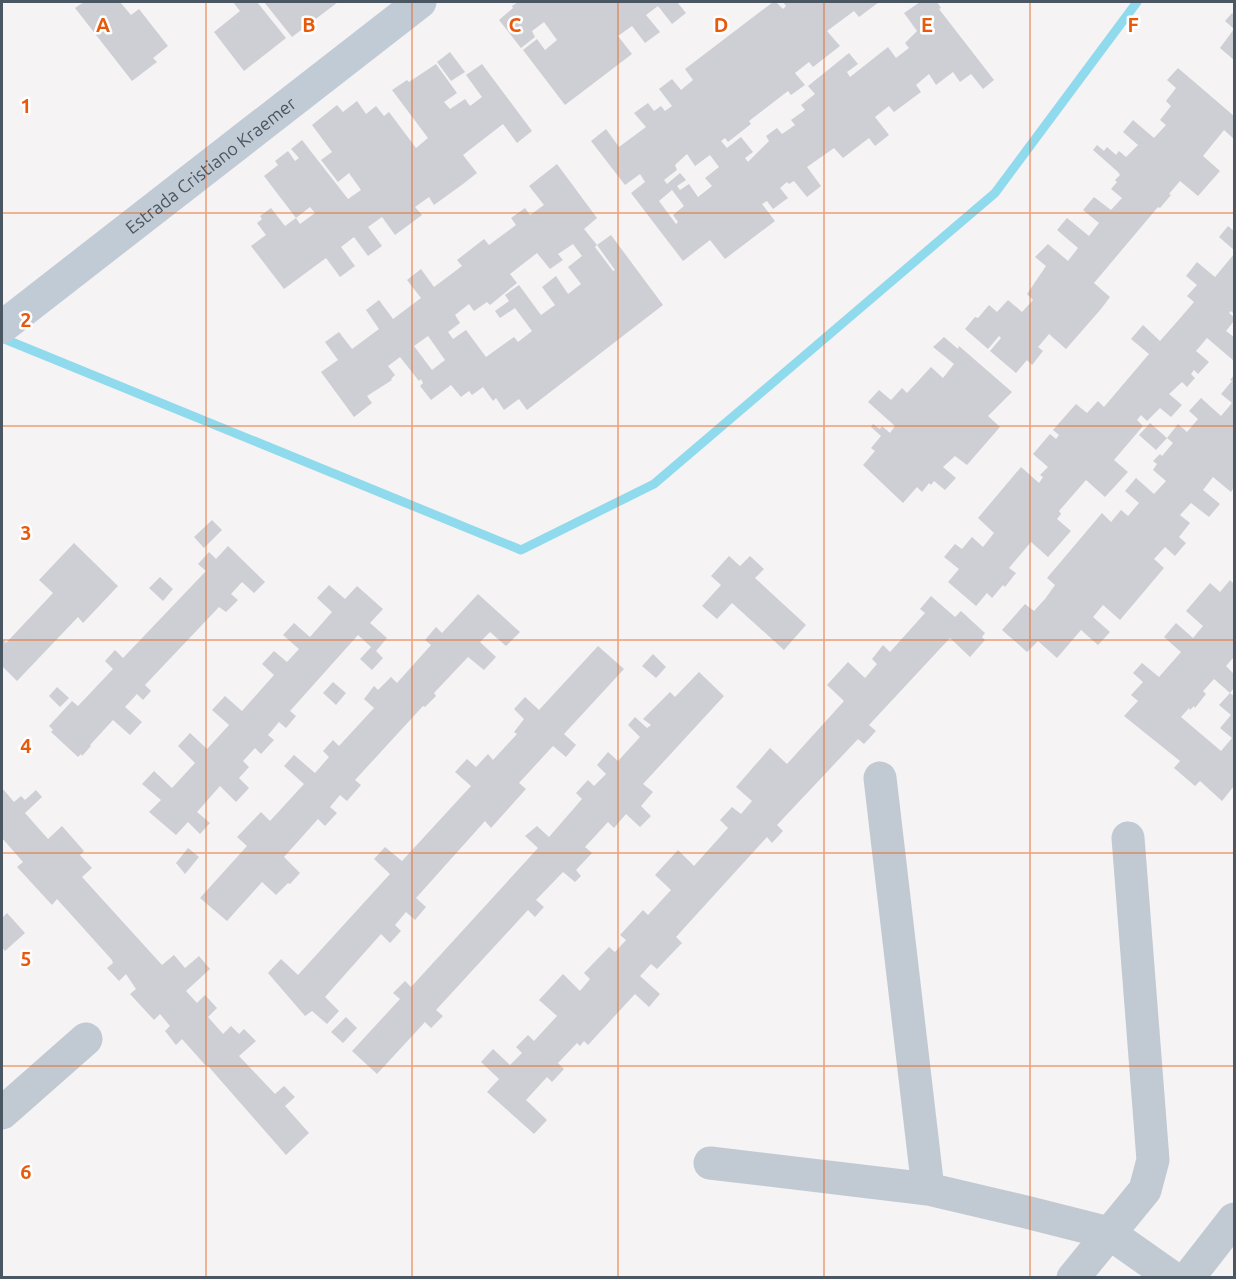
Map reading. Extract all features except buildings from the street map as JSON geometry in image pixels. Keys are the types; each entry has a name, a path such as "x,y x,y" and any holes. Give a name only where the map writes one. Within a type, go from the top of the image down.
{"main road":[{"name":"Estrada Cristiano Kraemer","path":"11,320 420,2"}],"street":[{"path":"880,778 928,1188"},
{"path":"1072,1278 1145,1190 1154,1160 1128,838"},
{"path":"2,1113 86,1038"},
{"path":"710,1163 928,1188 1109,1233 1173,1278"},
{"path":"1188,1278 1234,1219"}],"waterway":[{"path":"2,338 521,550 654,484 995,193 1137,2"}]}
